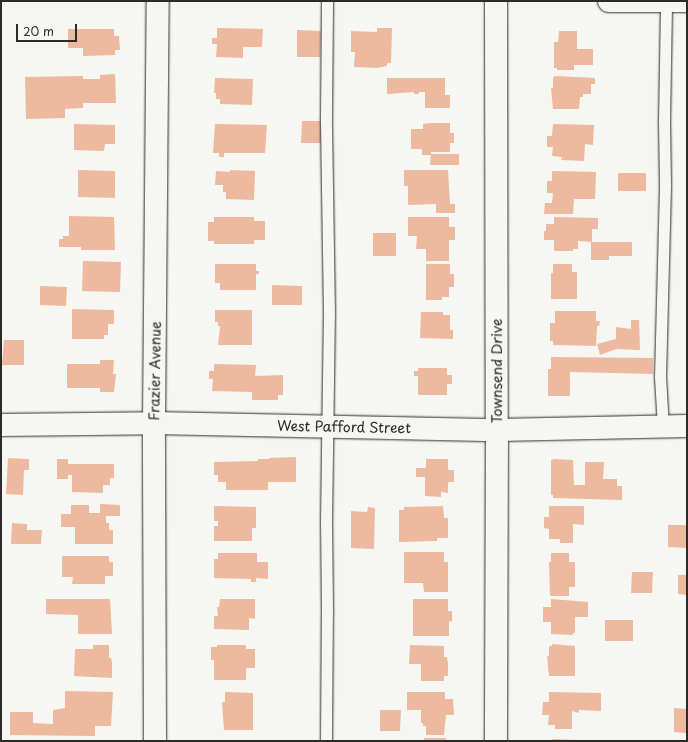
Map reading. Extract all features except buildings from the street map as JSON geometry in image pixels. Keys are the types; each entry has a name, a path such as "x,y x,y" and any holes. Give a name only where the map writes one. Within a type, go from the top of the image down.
{"street":[{"name":"Frazier Avenue","path":"155,741 154,423 158,1"},
{"name":"Townsend Drive","path":"496,1 496,741"},
{"path":"609,1 687,1"},
{"name":"West Pafford Street","path":"1,425 154,423 497,430 687,426"}],"lane":[{"path":"326,741 327,427 329,315 326,117 327,1"},
{"path":"663,426 660,377 665,193 664,121 666,1"}]}
